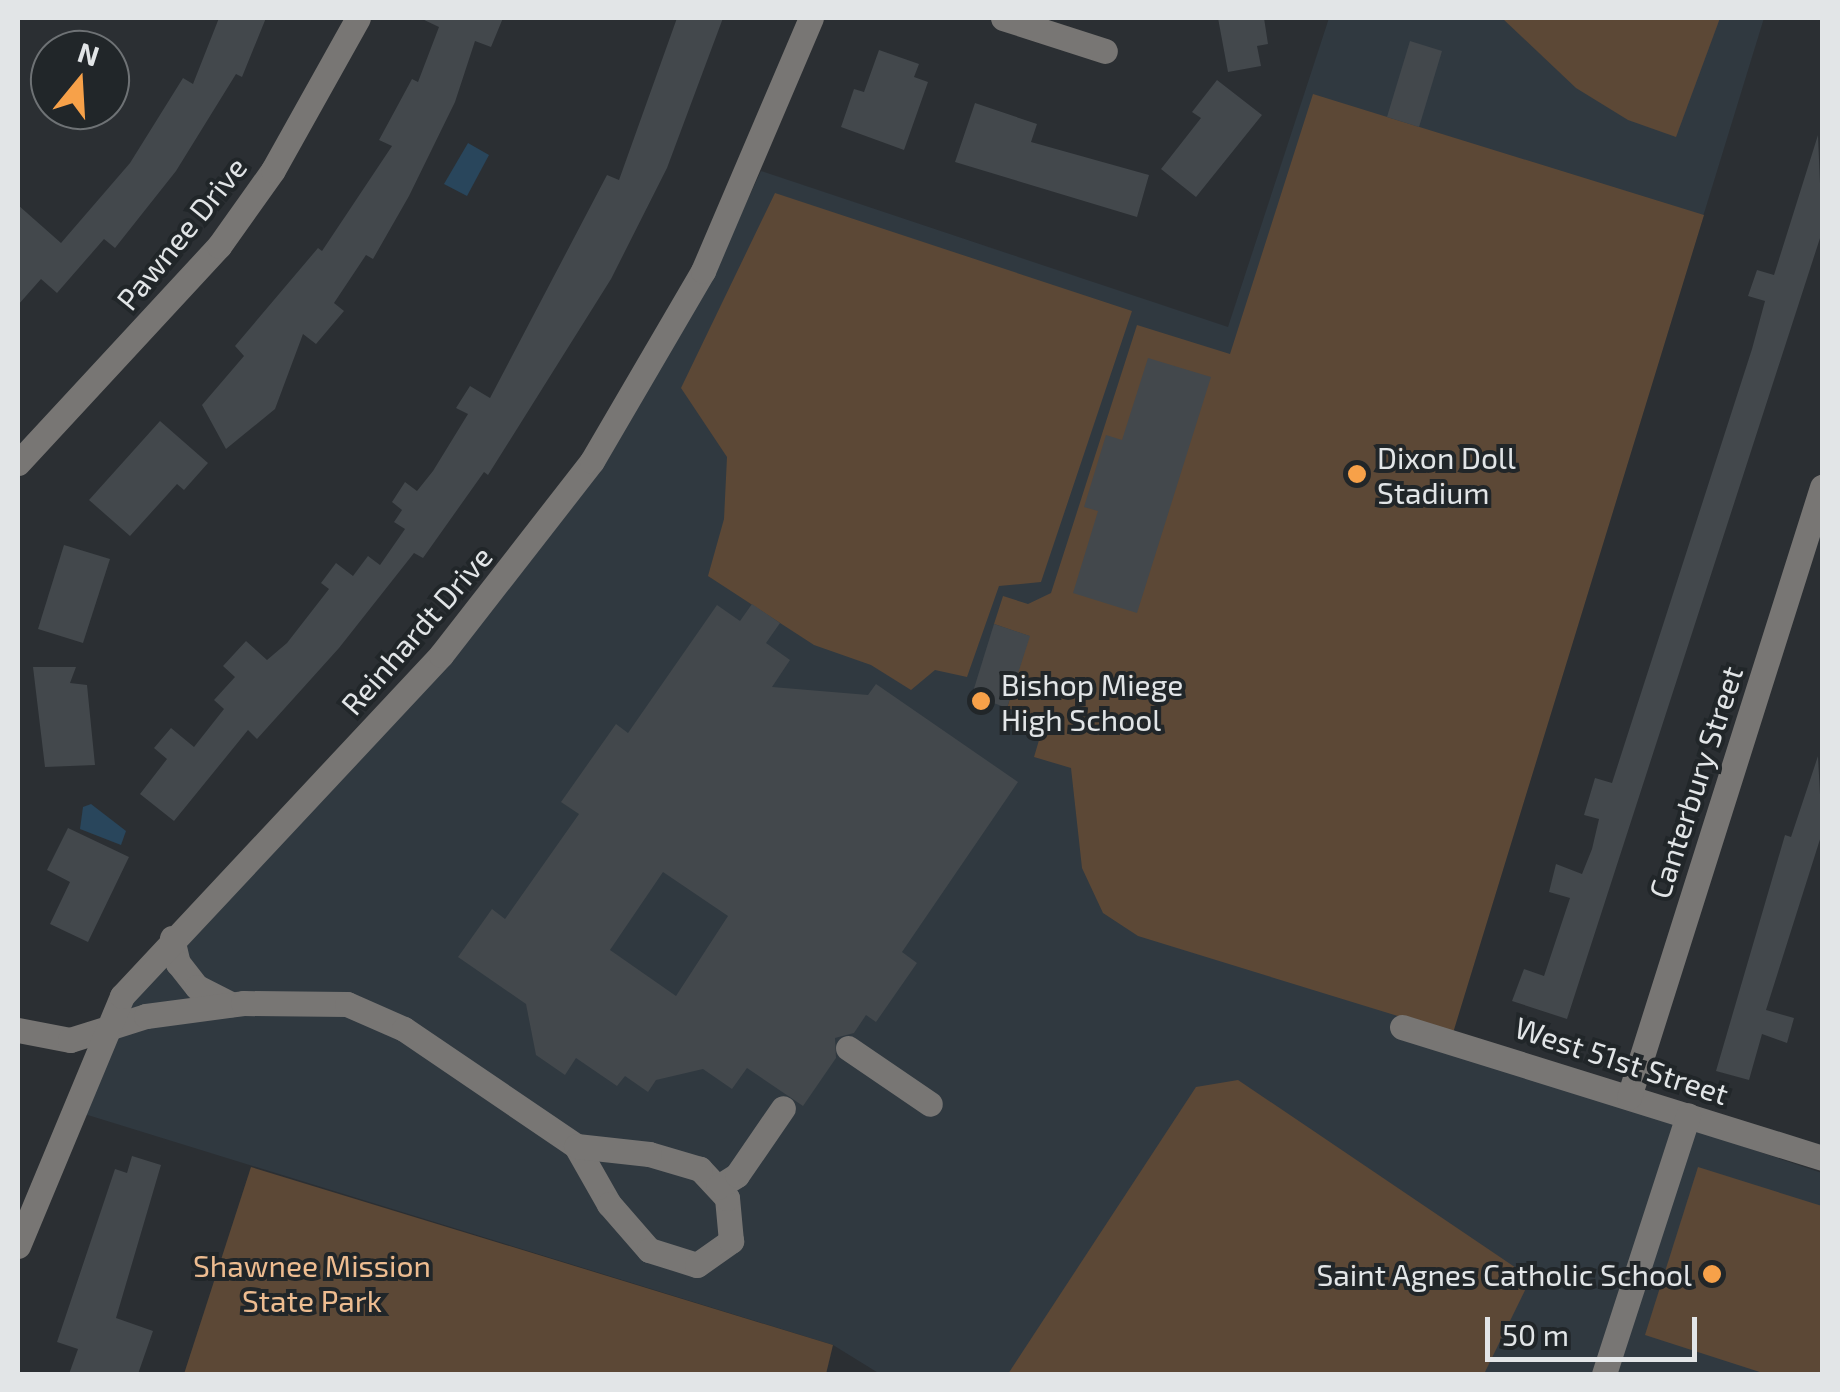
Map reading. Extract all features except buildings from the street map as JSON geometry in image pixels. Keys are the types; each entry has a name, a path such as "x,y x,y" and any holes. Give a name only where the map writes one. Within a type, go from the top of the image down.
{"street":[{"name":"Pawnee Drive","path":"18,463 219,246 290,141 358,18"},
{"name":"Reinhardt Drive","path":"20,1239 103,1032 122,996 172,938 442,655 592,461 704,271 811,18"},
{"path":"1004,18 1105,50"},
{"name":"Canterbury Street","path":"1628,1096 1822,487"},
{"path":"172,938 178,963 197,987 231,1004"},
{"path":"18,1030 70,1040 146,1016 231,1004 314,999 377,1014 576,1146 628,1230 672,1262 697,1265 730,1241 733,1223 718,1187 700,1170 675,1160 576,1146"},
{"name":"West 51st Street","path":"1402,1027 1822,1158"},
{"path":"848,1048 930,1104"},
{"path":"718,1187 736,1175 784,1108"},
{"path":"1604,1374 1688,1116"},
{"path":"18,1190 20,1239"}],"shaded area":[{"name":"Bishop Miege High School","path":"1329,18 1764,18 1448,1047 1822,1173 1822,1374 880,1374 833,1345 78,1112 132,997 469,633 716,268 761,171 1228,327"}],"green space":[{"path":"1502,18 1720,18 1676,137 1628,120 1576,88"},
{"name":"Dixon Doll Stadium","path":"1313,94 1704,215 1453,1033 1138,936 1103,913 1082,868 1071,768 1034,757 1045,720 1007,708 1029,636 994,624 1003,596 1028,604 1051,593 1137,325 1230,354"},
{"path":"775,193 1132,311 1041,582 999,586 967,677 935,670 911,690 871,665 814,645 708,576 724,519 727,457 681,388"},
{"path":"1238,1080 1531,1278 1484,1374 1008,1374 1196,1087"},
{"name":"Shawnee Mission State Park","path":"251,1167 833,1345 826,1374 184,1374"},
{"path":"1698,1167 1822,1206 1822,1374 1766,1374 1645,1335"}],"water":[{"path":"468,143 489,155 467,196 444,184"},
{"path":"91,804 126,831 121,845 80,829 83,807"}],"place":[{"name":"Dixon Doll Stadium","path":"1357,474"},
{"name":"Bishop Miege High School","path":"981,701"},
{"name":"Saint Agnes Catholic School","path":"1712,1274"}]}
